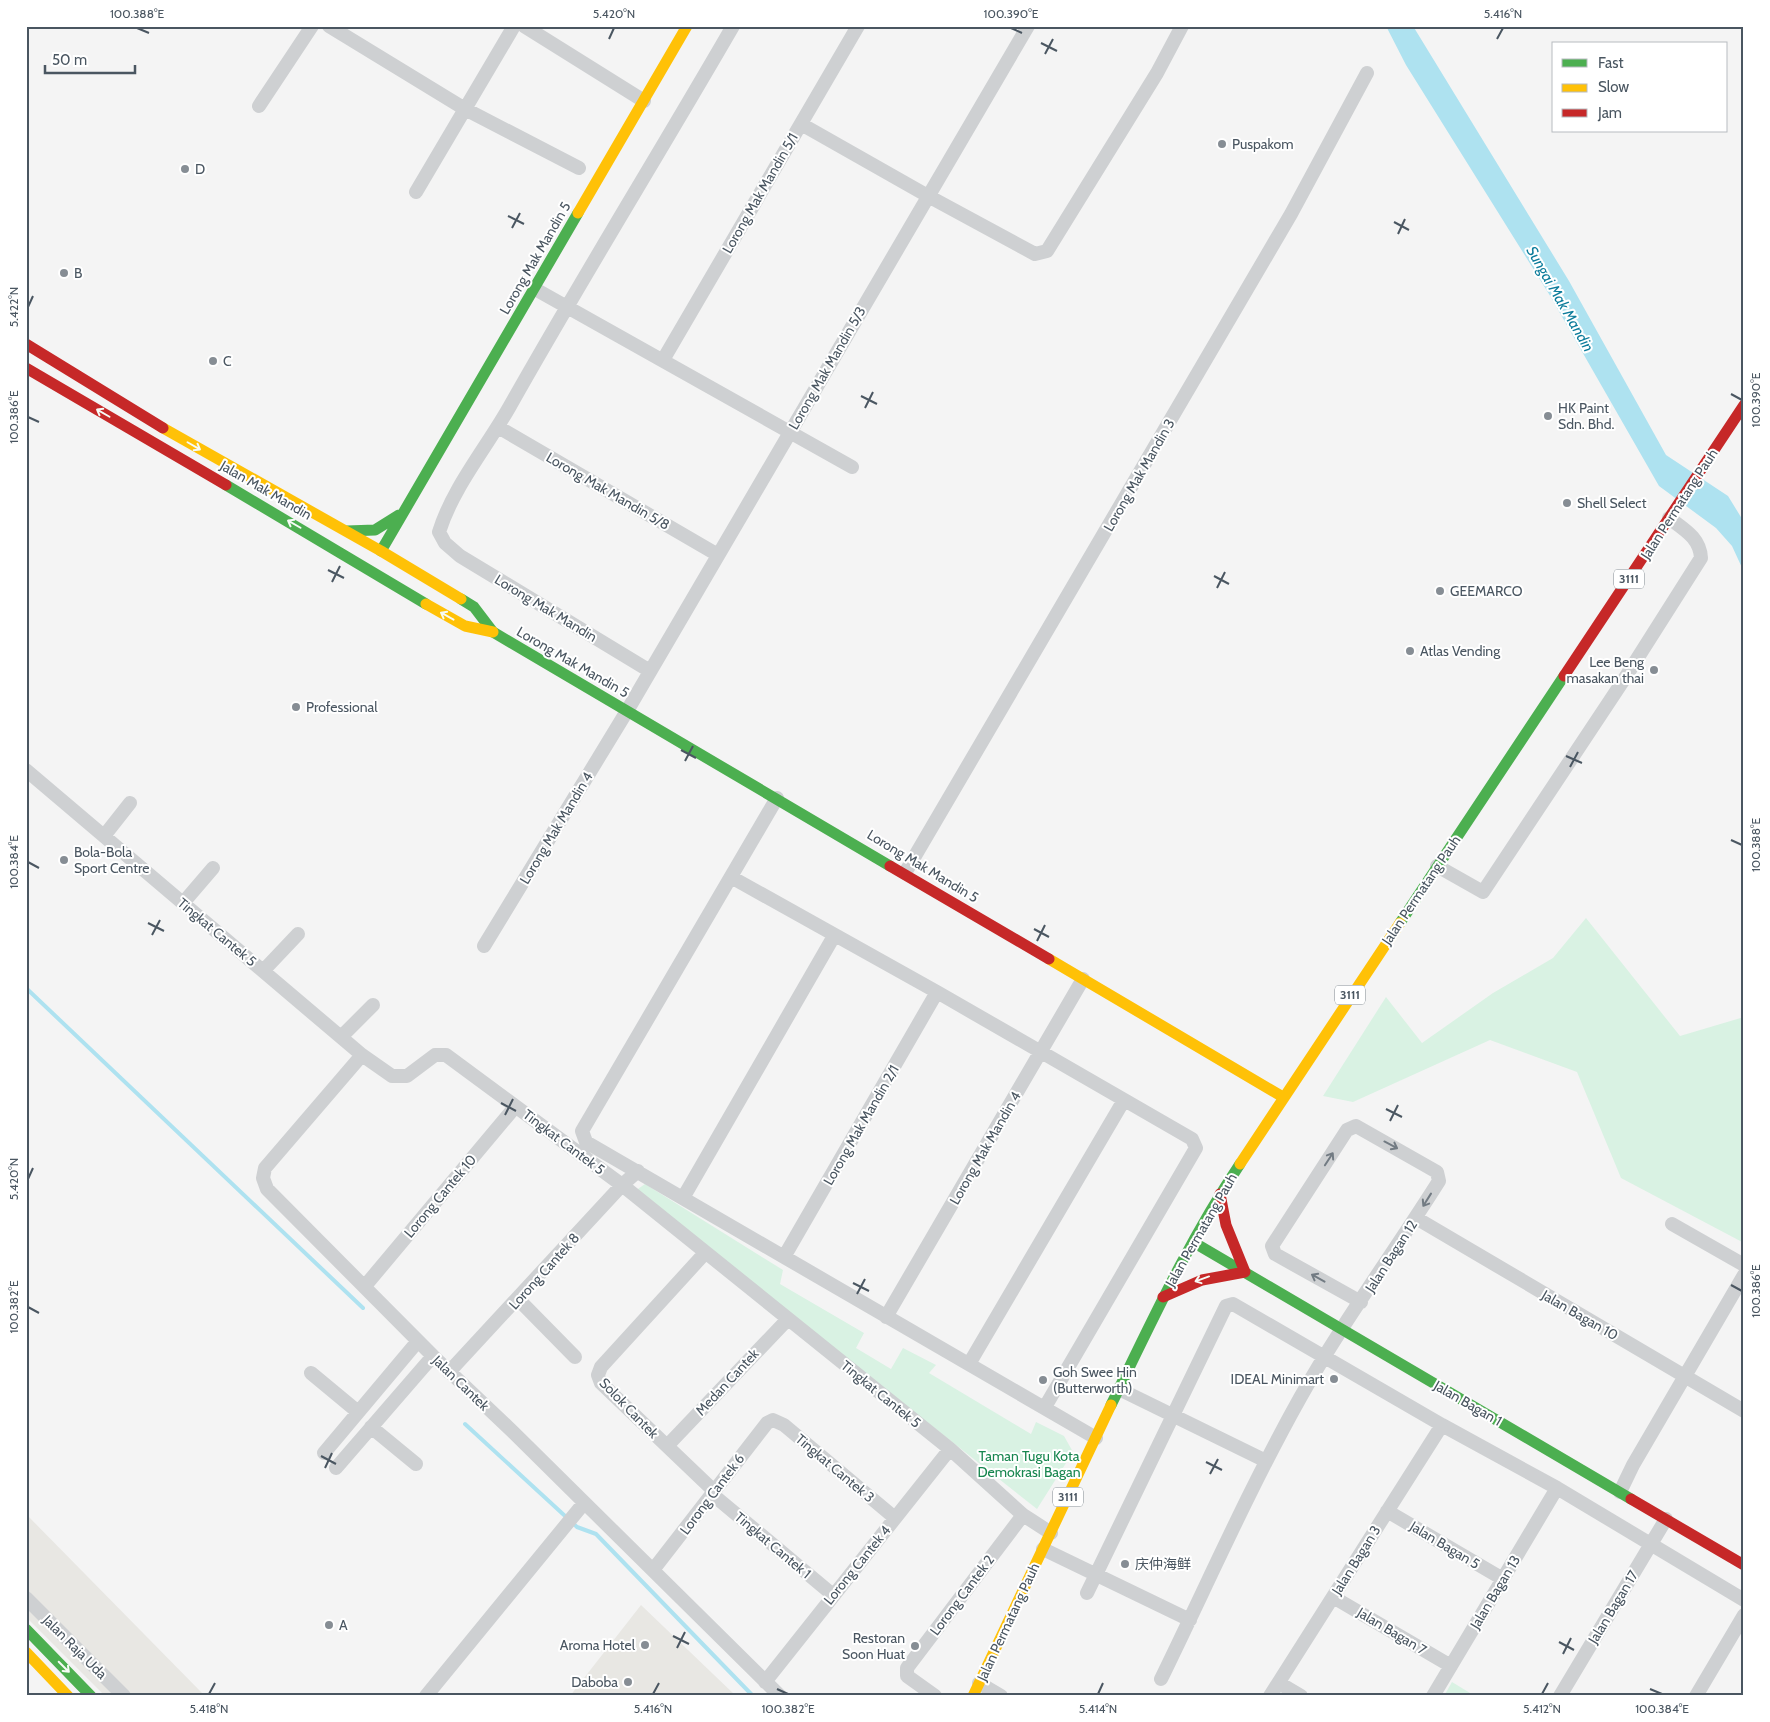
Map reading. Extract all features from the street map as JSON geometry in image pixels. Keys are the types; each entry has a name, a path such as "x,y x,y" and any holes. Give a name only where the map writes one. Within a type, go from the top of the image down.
{"street":[{"path":"259,106 312,26"},
{"path":"329,26 465,109 579,168"},
{"path":"416,192 514,26"},
{"path":"524,26 644,101"},
{"name":"Lorong Mak Mandin 5","path":"687,26 381,551 474,607 493,632 1283,1097"},
{"path":"498,427 566,306 733,26"},
{"name":"Lorong Mak Mandin 5/1","path":"663,360 858,26"},
{"name":"Lorong Mak Mandin 5/3","path":"628,711 1028,26"},
{"path":"801,124 1035,254 1047,251 1151,81 1182,26"},
{"name":"Lorong Mak Mandin 3","path":"905,873 1286,222 1367,73"},
{"path":"535,288 852,467"},
{"name":"Jalan Mak Mandin","path":"26,344 152,422 381,551"},
{"name":"Jalan Mak Mandin","path":"26,368 465,626 493,632"},
{"name":"Jalan Permatang Pauh","path":"976,1689 1163,1297 1220,1194 1744,405"},
{"name":"Lorong Mak Mandin","path":"498,427 443,519 439,532 445,543 460,556 650,671"},
{"name":"Lorong Mak Mandin 5/8","path":"498,427 718,555"},
{"path":"343,531 364,533 375,531 388,525 412,499"},
{"path":"411,569 398,546 399,534 412,499"},
{"path":"1438,866 1483,892 1624,681 1702,558 1701,549 1695,537 1670,518"},
{"path":"336,549 354,555 366,556 381,551 384,566 400,589"},
{"name":"Lorong Mak Mandin 4","path":"484,946 628,711"},
{"name":"Tingkat Cantek 5","path":"26,770 362,1055 392,1076 407,1076 435,1055 446,1055 622,1185 705,1254 950,1449 1023,1515 1051,1533"},
{"path":"777,798 582,1131 586,1142 1096,1438"},
{"path":"104,836 130,803"},
{"path":"183,903 213,868"},
{"path":"731,877 1041,1051 1192,1139 1196,1148 1045,1407"},
{"path":"263,971 298,934"},
{"path":"683,1198 834,936"},
{"name":"Lorong Mak Mandin 4","path":"886,1317 1083,979"},
{"name":"Lorong Mak Mandin 2/1","path":"784,1257 937,992"},
{"path":"342,1037 373,1004"},
{"name":"Jalan Cantek","path":"362,1055 265,1168 262,1178 267,1189 450,1372 581,1507 653,1570 780,1696"},
{"path":"969,1364 1124,1100"},
{"name":"Lorong Cantek 10","path":"365,1286 515,1107"},
{"name":"Jalan Bagan 12","path":"1342,1329 1361,1302 1439,1181 1437,1172 1356,1126 1347,1130 1272,1246 1275,1254 1361,1302"},
{"name":"Lorong Cantek 8","path":"450,1372 622,1185 638,1171"},
{"path":"1163,1297 1221,1273 1245,1272 1226,1226 1220,1194"},
{"name":"Jalan Bagan 10","path":"1416,1218 1744,1411"},
{"path":"1672,1224 1744,1266"},
{"name":"Jalan Bagan 1","path":"1193,1242 1744,1565"},
{"name":"Solok Cantek","path":"705,1254 601,1367 598,1375 601,1383 713,1493"},
{"path":"1620,1492 1633,1465 1686,1377 1744,1274"},
{"path":"518,1300 575,1357"},
{"path":"1087,1594 1226,1306 1233,1304 1442,1425 1557,1488 1744,1600"},
{"name":"Medan Cantek","path":"667,1446 788,1319"},
{"path":"1161,1679 1266,1461 1342,1329"},
{"path":"324,1453 418,1340"},
{"path":"336,1468 433,1356"},
{"path":"311,1373 358,1412"},
{"path":"1119,1389 1266,1461"},
{"name":"Lorong Cantek 6","path":"653,1570 767,1423 773,1420"},
{"name":"Tingkat Cantek 3","path":"773,1420 784,1425 895,1518"},
{"name":"Jalan Bagan 3","path":"1270,1696 1442,1425"},
{"path":"371,1427 416,1464"},
{"name":"Lorong Cantek 4","path":"765,1682 950,1449"},
{"name":"Jalan Bagan 13","path":"1433,1696 1557,1488"},
{"name":"Tingkat Cantek 1","path":"713,1493 834,1595"},
{"path":"426,1696 581,1507"},
{"name":"Jalan Bagan 5","path":"1387,1511 1503,1579"},
{"name":"Lorong Cantek 2","path":"935,1696 908,1676 907,1668 1023,1515"},
{"name":"Jalan Bagan 17","path":"1560,1696 1666,1519"},
{"name":"Jalan Permatang Pauh","path":"1043,1549 1190,1620"},
{"name":"Jalan Bagan 7","path":"1333,1596 1451,1666"},
{"name":"Jalan Raja Uda","path":"26,1598 124,1696"},
{"path":"1696,1696 1744,1615"},
{"name":"Jalan Raja Uda","path":"26,1629 92,1696"},
{"path":"36,1639 26,1651 68,1696"},
{"path":"1279,1683 1301,1696"},
{"path":"976,1689 1001,1696"}],"shaded area":[{"path":"26,1514 205,1696 105,1696 26,1617"},
{"name":"Aroma Hotel","path":"641,1605 736,1696 570,1696"}],"green space":[{"path":"1586,918 1680,1036 1744,1017 1744,1243 1621,1178 1577,1072 1490,1040 1353,1102 1323,1096 1386,997 1422,1043 1493,993 1553,958"},
{"name":"Taman Tugu Kota Demokrasi Bagan","path":"645,1184 783,1270 780,1284 864,1333 856,1348 891,1369 903,1348 936,1365 929,1373 1031,1434 1036,1422 1064,1436 1073,1452 1037,1509 635,1191"},
{"path":"1452,1682 1475,1696 1444,1696"}],"water":[{"name":"Sungai Mak Mandin","path":"1386,26 1413,26 1569,281 1666,455 1728,496 1744,522 1744,572 1732,546 1716,528 1659,486 1549,294 1406,65"}],"waterway":[{"path":"26,988 363,1308"},
{"path":"465,1424 577,1527 596,1534 753,1696"}],"traffic: fast":[{"path":"381,551 578,213"},
{"path":"226,485 426,604"},
{"path":"347,531 375,530 399,515"},
{"path":"461,599 474,607 493,632 890,866"},
{"path":"1400,923 1564,676"},
{"path":"1111,1405 1187,1252 1240,1164"},
{"path":"1193,1242 1631,1499"},
{"path":"26,1629 91,1696"}],"traffic: slow":[{"path":"578,213 687,26"},
{"path":"163,428 381,551 461,599"},
{"path":"426,604 465,626 493,632"},
{"path":"1240,1164 1400,923"},
{"path":"1049,959 1283,1097"},
{"path":"973,1696 1111,1405"},
{"path":"26,1652 68,1696"}],"traffic: jam":[{"path":"26,344 163,428"},
{"path":"26,368 226,485"},
{"path":"1564,676 1744,405"},
{"path":"890,866 1049,959"},
{"path":"1163,1297 1202,1280 1245,1272 1226,1225 1220,1194"},
{"path":"1631,1499 1744,1565"}],"place":[{"name":"Puspakom","path":"1222,144"},
{"name":"D","path":"185,169"},
{"name":"B","path":"64,273"},
{"name":"C","path":"213,361"},
{"name":"HK Paint Sdn. Bhd.","path":"1548,416"},
{"name":"Shell Select","path":"1567,503"},
{"name":"GEEMARCO","path":"1440,591"},
{"name":"Atlas Vending","path":"1410,651"},
{"name":"Lee Beng masakan thai","path":"1654,670"},
{"name":"Professional","path":"296,707"},
{"name":"Bola-Bola Sport Centre","path":"64,860"},
{"name":"IDEAL Minimart","path":"1334,1379"},
{"name":"Goh Swee Hin (Butterworth)","path":"1043,1380"},
{"name":"庆仲海鲜","path":"1125,1564"},
{"name":"A","path":"329,1625"},
{"name":"Aroma Hotel","path":"645,1645"},
{"name":"Restoran Soon Huat","path":"915,1646"},
{"name":"Daboba","path":"628,1682"}]}
